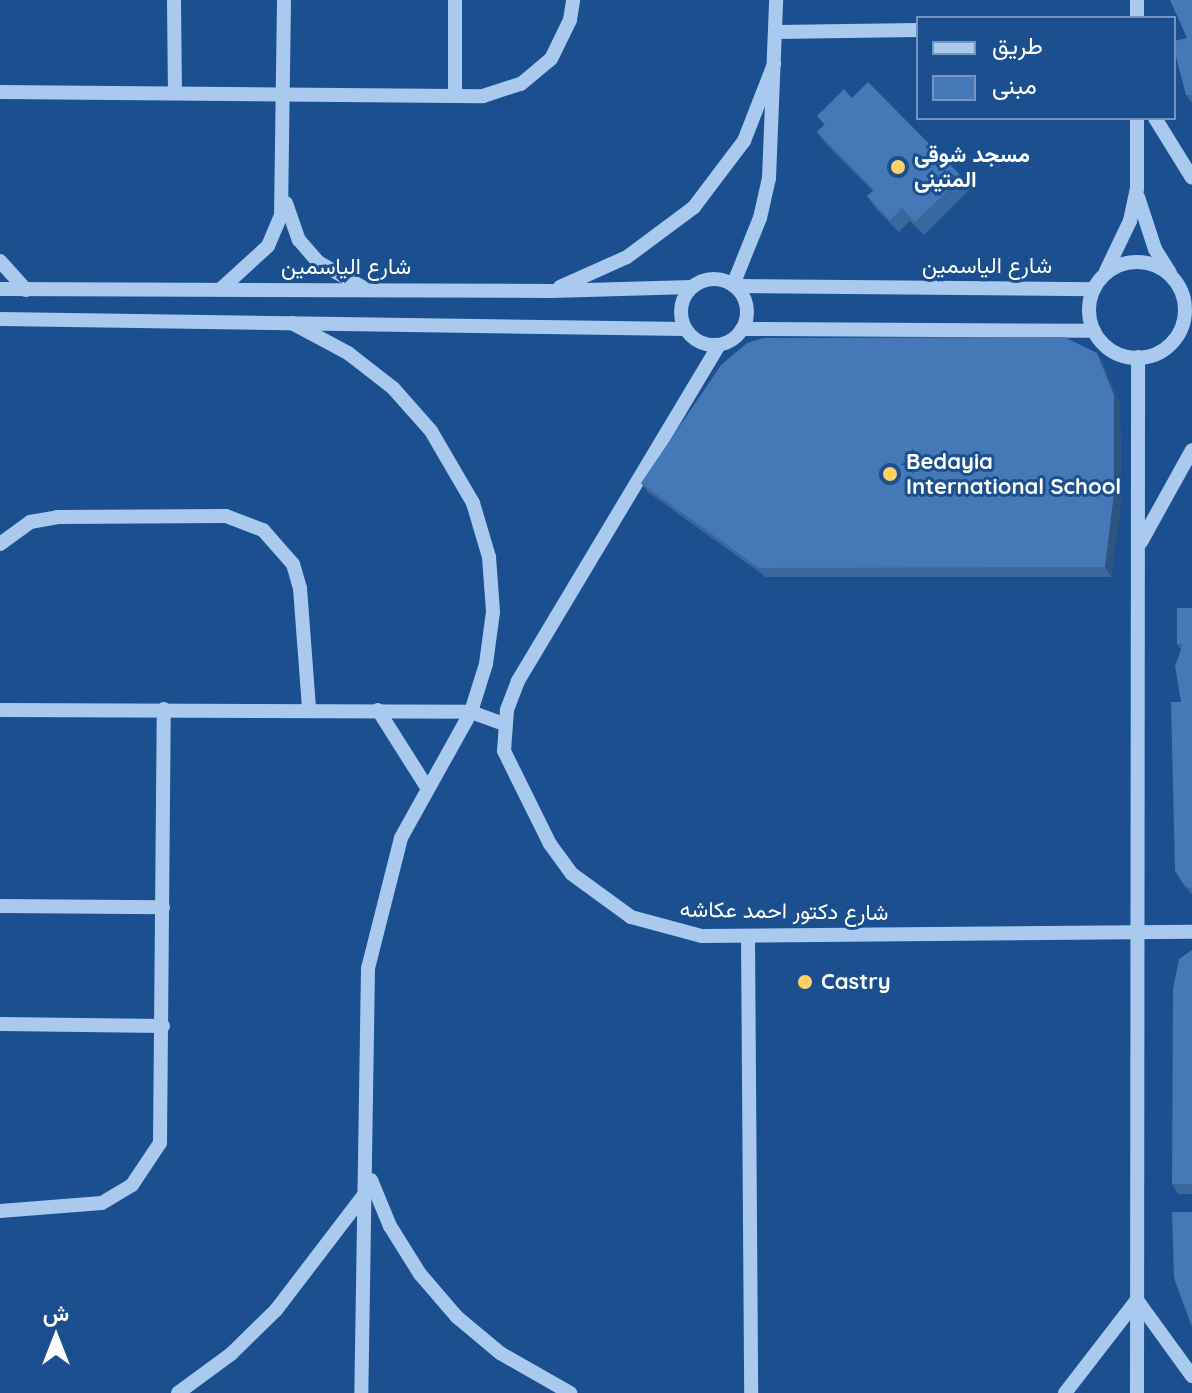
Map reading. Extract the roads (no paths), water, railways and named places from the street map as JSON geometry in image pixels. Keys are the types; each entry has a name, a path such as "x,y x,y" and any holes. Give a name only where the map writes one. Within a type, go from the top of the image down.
{"street":[{"path":"174,0 175,93"},
{"path":"221,289 268,246 281,215 284,187 284,0"},
{"path":"455,0 455,96"},
{"path":"0,92 455,96 502,92 537,73 562,40 573,0"},
{"path":"734,285 760,218 769,178 776,0"},
{"path":"776,32 916,30"},
{"path":"551,291 627,257 694,207 744,141 774,64"},
{"path":"1137,120 1137,189 1126,232 1098,283 1089,310 1094,331 1107,347 1138,357 1160,351 1185,336 1185,313 1182,287 1155,249 1137,189"},
{"path":"1156,120 1192,178"},
{"path":"284,187 288,214 299,240 318,262 367,289"},
{"path":"0,261 26,290"},
{"path":"1098,283 1139,262 1182,287"},
{"path":"742,329 746,302 734,285 707,279 692,287 682,302 685,329 696,340 719,345 742,329 1094,331"},
{"name":"شارع الياسمين","path":"734,285 1098,283"},
{"name":"شارع الياسمين","path":"0,289 551,291 692,287"},
{"path":"0,319 685,329"},
{"path":"292,323 348,353 393,388 431,431 467,491 489,557 493,612 486,664 471,712 401,838 387,881 368,968 368,1174 361,1393"},
{"name":"شارع دكتور احمد عكاشه","path":"719,345 518,681 504,724 504,751 550,844 599,899 665,930 748,936 1192,932"},
{"path":"1137,1393 1138,357"},
{"path":"1138,550 1157,505 1192,450"},
{"path":"0,544 30,522 57,517 226,516 263,530 293,564 300,588 309,709"},
{"path":"0,1211 86,1208 118,1195 144,1173 164,1126 164,709"},
{"path":"0,710 471,712 504,724"},
{"path":"378,710 428,789"},
{"path":"0,906 163,907"},
{"path":"748,936 751,1393"},
{"path":"0,1024 163,1026"},
{"path":"368,1174 413,1262 457,1317 500,1353 570,1393"},
{"path":"178,1393 276,1310 367,1191"},
{"path":"1137,1300 1192,1376"},
{"path":"1065,1393 1137,1300"}],"place":[{"name":"مسجد شوقى المتينى","path":"898,167"},
{"name":"Bedayia International School","path":"890,474"},
{"name":"Castry","path":"805,982"}]}
